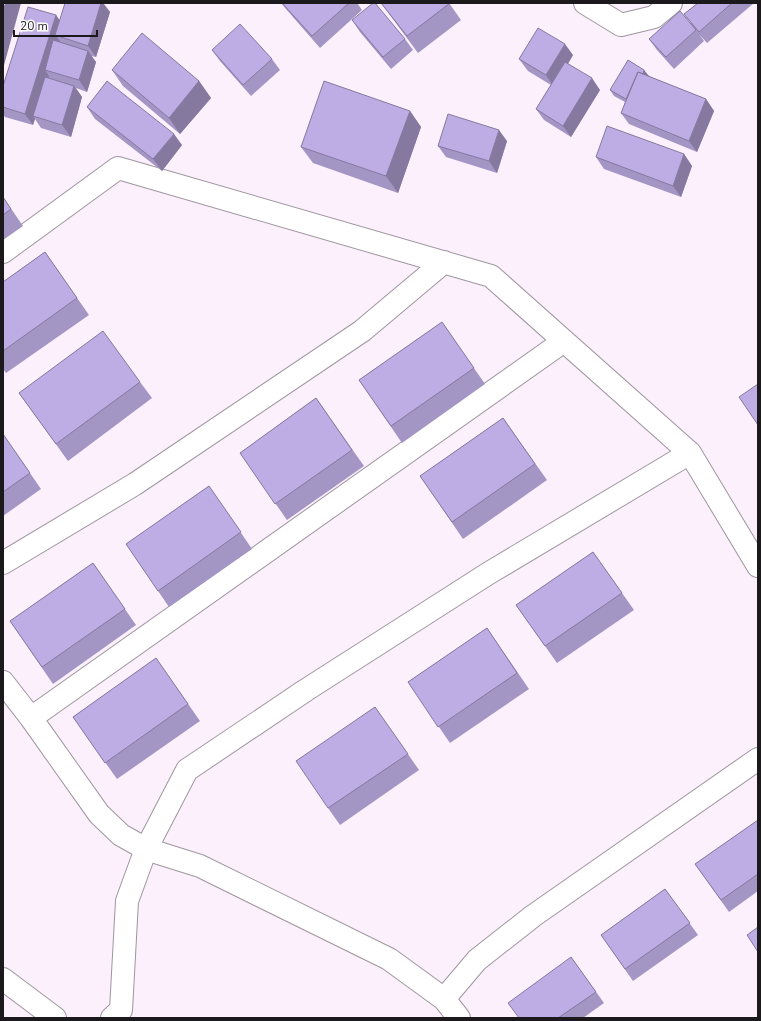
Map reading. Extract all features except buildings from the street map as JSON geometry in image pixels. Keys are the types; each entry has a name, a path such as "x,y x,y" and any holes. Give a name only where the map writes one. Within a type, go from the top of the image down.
{"street":[{"path":"585,3 621,25 654,17 670,3"},
{"path":"3,252 118,168 491,276 690,452 758,566"},
{"path":"3,563 135,484 362,331 444,262"},
{"path":"31,718 564,341"},
{"path":"112,1018 121,1010 127,901 146,849 188,770 306,690 489,572 690,452"},
{"path":"3,682 31,718 99,814 121,835 146,849 200,866 389,959 444,999 458,1018"},
{"path":"444,999 477,960 533,916 758,759"},
{"path":"3,979 55,1018"}]}
